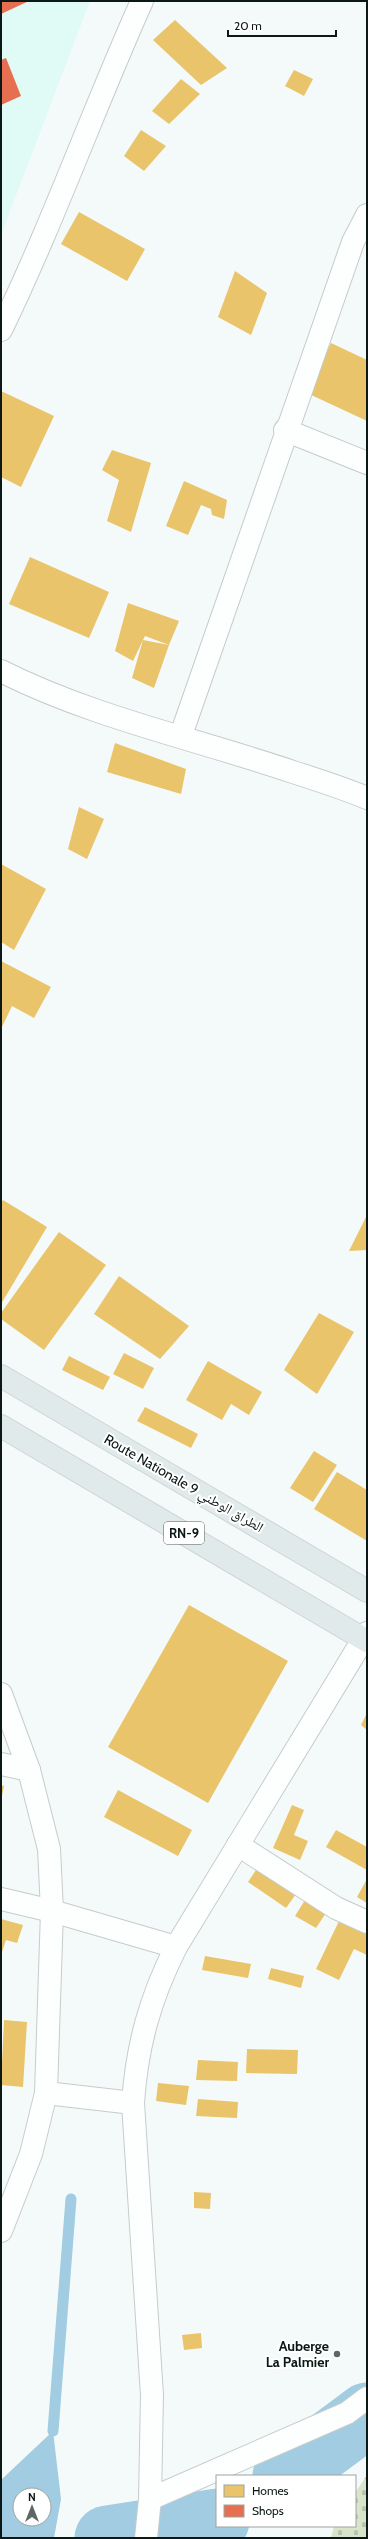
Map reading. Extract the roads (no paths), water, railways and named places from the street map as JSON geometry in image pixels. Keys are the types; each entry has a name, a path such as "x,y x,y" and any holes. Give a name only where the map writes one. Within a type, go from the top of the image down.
{"main road":[{"name":"Route Nationale الطراق الوطني 9","path":"1,1376 367,1591"},
{"name":"RN-9","path":"1,1426 366,1637"}],"street":[{"path":"4,318 25,282 108,78 142,1"},
{"path":"181,736 286,430 353,242 367,216"},
{"path":"286,430 367,463"},
{"path":"1,672 33,688 94,711 181,736 367,798"},
{"path":"146,2538 150,2500 152,2395 133,2104 136,2062 146,2023 160,1980 176,1947 366,1637"},
{"path":"1,1694 29,1770 49,1849 52,1911 46,2093 31,2154 5,2210 1,2232"},
{"path":"1,1764 29,1770"},
{"path":"238,1845 336,1908 367,1922"},
{"path":"1,1899 52,1911 176,1947"},
{"path":"46,2093 133,2104"},
{"path":"150,2500 347,2413 367,2398"}],"water":[{"path":"53,2431 61,2499 54,2538 1,2538 1,2480"}],"waterway":[{"path":"53,2431 71,2199"},
{"path":"286,2475 367,2415"},
{"path":"107,2538 216,2521"}],"place":[{"name":"Auberge La Palmier","path":"337,2354"}]}
